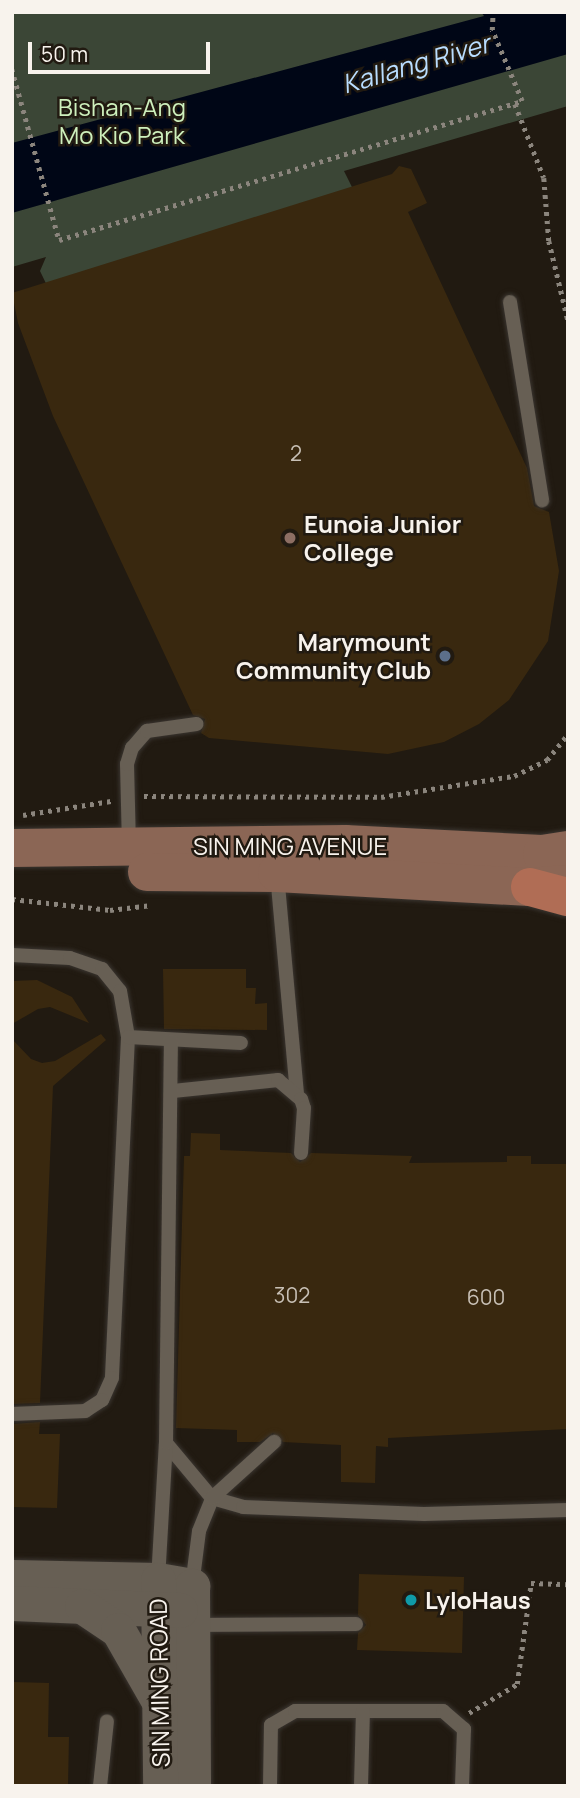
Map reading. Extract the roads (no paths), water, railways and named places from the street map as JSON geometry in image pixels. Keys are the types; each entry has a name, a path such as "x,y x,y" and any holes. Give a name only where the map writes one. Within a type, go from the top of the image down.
{"main road":[{"name":"SIN MING AVENUE","path":"12,848 345,844 542,854 568,850"},
{"name":"SIN MING AVENUE","path":"12,872 277,873 530,887 568,884"},
{"path":"530,887 568,897"}],"street":[{"path":"12,1577 178,1602"},
{"path":"12,1603 82,1606 178,1602"},
{"name":"SIN MING ROAD","path":"160,1786 160,1703 178,1602"},
{"name":"SIN MING ROAD","path":"178,1602 193,1786"},
{"path":"82,1606 118,1630 160,1703"}],"lane":[{"path":"510,302 542,500"},
{"path":"129,847 127,764 139,738 147,731 197,724"},
{"path":"277,873 297,1095 306,1118 301,1153"},
{"path":"12,955 70,958 102,969 120,991 128,1037 112,1378 102,1400 85,1411 12,1414"},
{"path":"128,1037 240,1043"},
{"path":"172,1041 166,1443 178,1602"},
{"path":"173,1091 275,1079 297,1095"},
{"path":"178,1602 199,1531 212,1498 274,1442"},
{"path":"166,1443 212,1498 243,1507 398,1513 568,1510"},
{"path":"178,1602 356,1624"},
{"path":"270,1786 271,1725 281,1716 295,1711 363,1711 443,1712 464,1729 462,1786"},
{"path":"361,1786 363,1711"},
{"path":"100,1786 107,1721"}],"water":[{"name":"Kallang River","path":"481,12 568,12 568,54 12,213 12,143 484,16"}],"place":[{"name":"Eunoia Junior College","path":"290,538"},
{"name":"Marymount Community Club","path":"445,656"},
{"name":"LyloHaus","path":"411,1600"}],"park label":[{"name":"Bishan-Ang Mo Kio Park","path":"122,121"}]}
